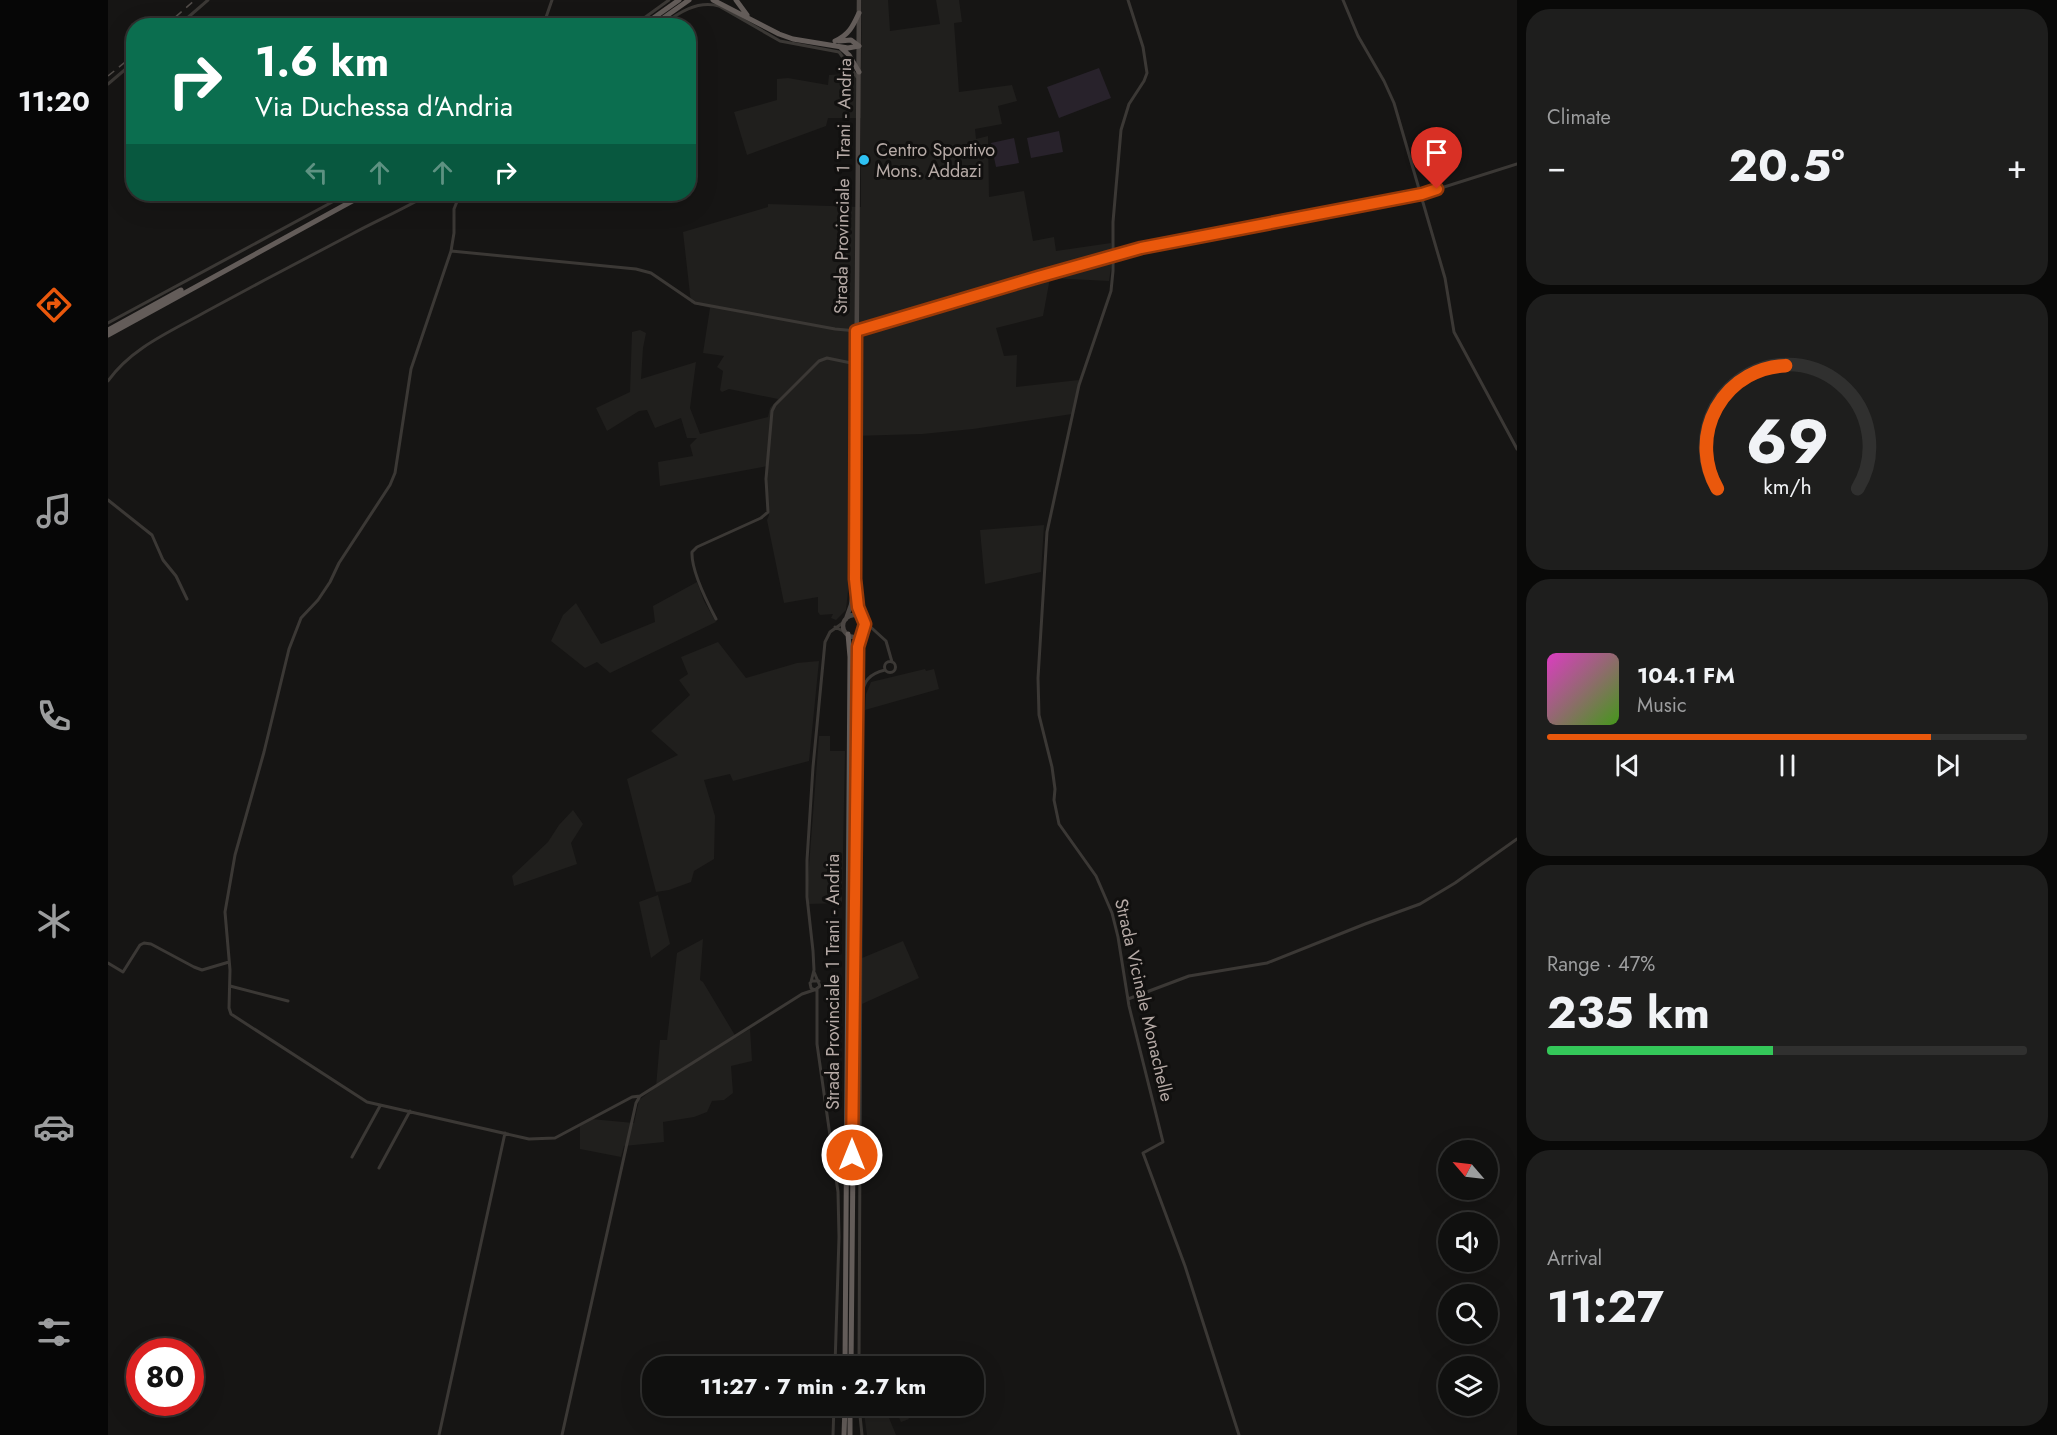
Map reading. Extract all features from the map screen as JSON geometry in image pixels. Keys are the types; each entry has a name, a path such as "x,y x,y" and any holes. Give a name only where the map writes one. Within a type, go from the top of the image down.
{"highway":[{"path":"653,18 679,0"},
{"path":"663,18 689,0"},
{"path":"667,15 696,0"},
{"path":"713,0 793,39 837,44 851,40 859,46"},
{"path":"736,0 750,19"},
{"path":"837,44 853,27 859,13"},
{"path":"837,44 849,55 859,72"},
{"path":"108,332 347,201"},
{"path":"108,332 352,201"},
{"name":"Strada Provinciale 1 Trani - Andria","path":"845,1356 850,657 846,633"},
{"name":"Strada Provinciale 1 Trani - Andria","path":"851,1356 857,656 861,634"},
{"path":"844,1435 845,1416"},
{"path":"850,1416 850,1435"}],"main road":[{"name":"Strada Provinciale 1 Trani - Andria","path":"846,633 845,620 851,605 855,579 859,0"},
{"name":"Strada Provinciale 1 Trani - Andria","path":"855,579 864,628 861,634"},
{"path":"845,620 852,615 862,619"},
{"path":"846,633 854,636 861,634"}],"street":[{"path":"187,18 208,0"},
{"path":"546,18 552,0"},
{"path":"644,18 669,0"},
{"name":"Strada Vicinale Monachelle","path":"1128,0 1143,47 1147,73 1129,104 1121,130 1113,222 1111,291 1079,385 1047,532 1039,715 1054,781 1055,811 1065,834 1104,890 1118,937 1128,999 1163,1142 1143,1153 1185,1266 1239,1435"},
{"path":"1343,0 1358,36 1384,81 1394,104 1445,278 1455,332 1517,449"},
{"path":"672,18 697,5 713,4 780,41 835,50 844,56 859,79"},
{"path":"108,84 126,69"},
{"path":"451,251 636,269 651,273 695,303 856,331 1113,255 1422,194 1517,164"},
{"path":"108,323 334,201"},
{"path":"108,381 119,365 172,329 416,201"},
{"path":"457,201 454,209 451,251 411,369 395,473 390,485 339,563 330,582 318,600 301,618 289,649 233,866 225,912 231,1014 367,1102 529,1138 555,1138 632,1097 640,1096 802,994 820,986 814,970"},
{"path":"716,619 706,602 692,559 692,552 697,547 761,518 768,512 766,479 770,418 775,405 819,361 827,358 856,364"},
{"path":"108,500 152,535 163,560 176,576 187,598"},
{"path":"859,1356 862,697 864,683 868,677 885,670 889,673 894,671 895,666 886,641 862,619"},
{"path":"835,1356 839,1247 838,1192 817,1044 815,989 811,983 814,970 807,897 807,860 824,651 827,637 845,620"},
{"path":"835,627 846,633"},
{"path":"885,670 886,663 892,662"},
{"path":"1128,999 1189,976 1267,963 1420,904 1455,883 1517,839"},
{"path":"108,963 123,972 140,945 144,943 151,944 194,968 202,969 229,962"},
{"path":"802,994 811,983 819,981"},
{"path":"230,986 288,1001"},
{"path":"562,1435 636,1103 640,1096"},
{"path":"352,1157 380,1106"},
{"path":"379,1168 410,1111"},
{"path":"439,1435 505,1133"},
{"path":"833,1435 834,1416"},
{"path":"860,1416 862,1435"}],"shaded area":[{"path":"862,0 888,0 890,31 940,24 936,0 959,0 962,22 954,23 959,92 1012,85 1017,101 998,106 1002,124 975,129 976,139 988,136 989,197 1024,191 1033,241 1054,237 1056,251 1111,243 1111,268 1109,281 1050,278 1043,316 996,328 1004,356 1017,355 1016,387 1079,380 1072,414 973,429 922,434 853,436 848,591 846,610 836,620 831,618 833,614 820,615 818,597 784,603 767,520 769,515 768,466 660,486 658,462 693,456 690,445 697,438 687,438 681,418 655,428 647,410 639,411 607,431 596,408 630,392 632,332 640,330 646,333 641,379 696,362 690,408 700,434 768,417 770,408 778,399 729,389 722,392 720,390 723,371 717,367 724,356 703,353 710,308 691,303 683,232 768,207 768,204 861,207 861,118 828,118 826,126 747,155 734,112 777,100 777,79 788,78 828,85 829,75 861,73"},
{"path":"1099,68 1111,98 1059,118 1047,87"},
{"path":"1059,131 1063,152 1031,158 1027,138"},
{"path":"1014,138 1019,163 996,167 991,143"},
{"path":"1044,525 1041,572 985,584 980,530"},
{"path":"697,582 704,601 716,622 610,673 597,662 585,668 551,641 563,615 576,603 601,644 655,622 653,606"},
{"path":"718,642 746,678 797,663 819,661 809,761 733,781 730,774 704,780 715,816 714,859 694,871 691,882 656,892 627,779 678,755 651,731 690,695 679,680 688,674 681,657"},
{"path":"925,669 926,671 934,669 939,689 865,710 866,694 871,682"},
{"path":"819,736 830,736 830,751 845,751 842,903 809,904 808,879"},
{"path":"573,810 583,824 571,843 577,864 514,886 512,876 548,842"},
{"path":"658,895 670,944 651,958 639,902"},
{"path":"703,939 700,980 736,1037 750,1029 752,1061 731,1066 733,1093 724,1100 712,1101 707,1112 694,1117 663,1122 664,1142 624,1146 621,1157 580,1149 580,1125 591,1119 634,1123 639,1100 656,1087 660,1040 667,1040 677,953"},
{"path":"903,941 919,978 862,1004 862,958"},
{"path":"864,1416 888,1416 896,1435 867,1435"},
{"path":"898,1416 907,1416 909,1419 901,1422"}],"railway":[{"path":"174,18 195,0"},
{"path":"108,76 126,61"}],"place":[{"name":"Centro Sportivo Mons. Addazi","path":"864,160"}],"route":[{"path":"852,1155 858,647 865,624 858,607 855,579 856,331 1141,248 1422,194 1437,189"}]}
